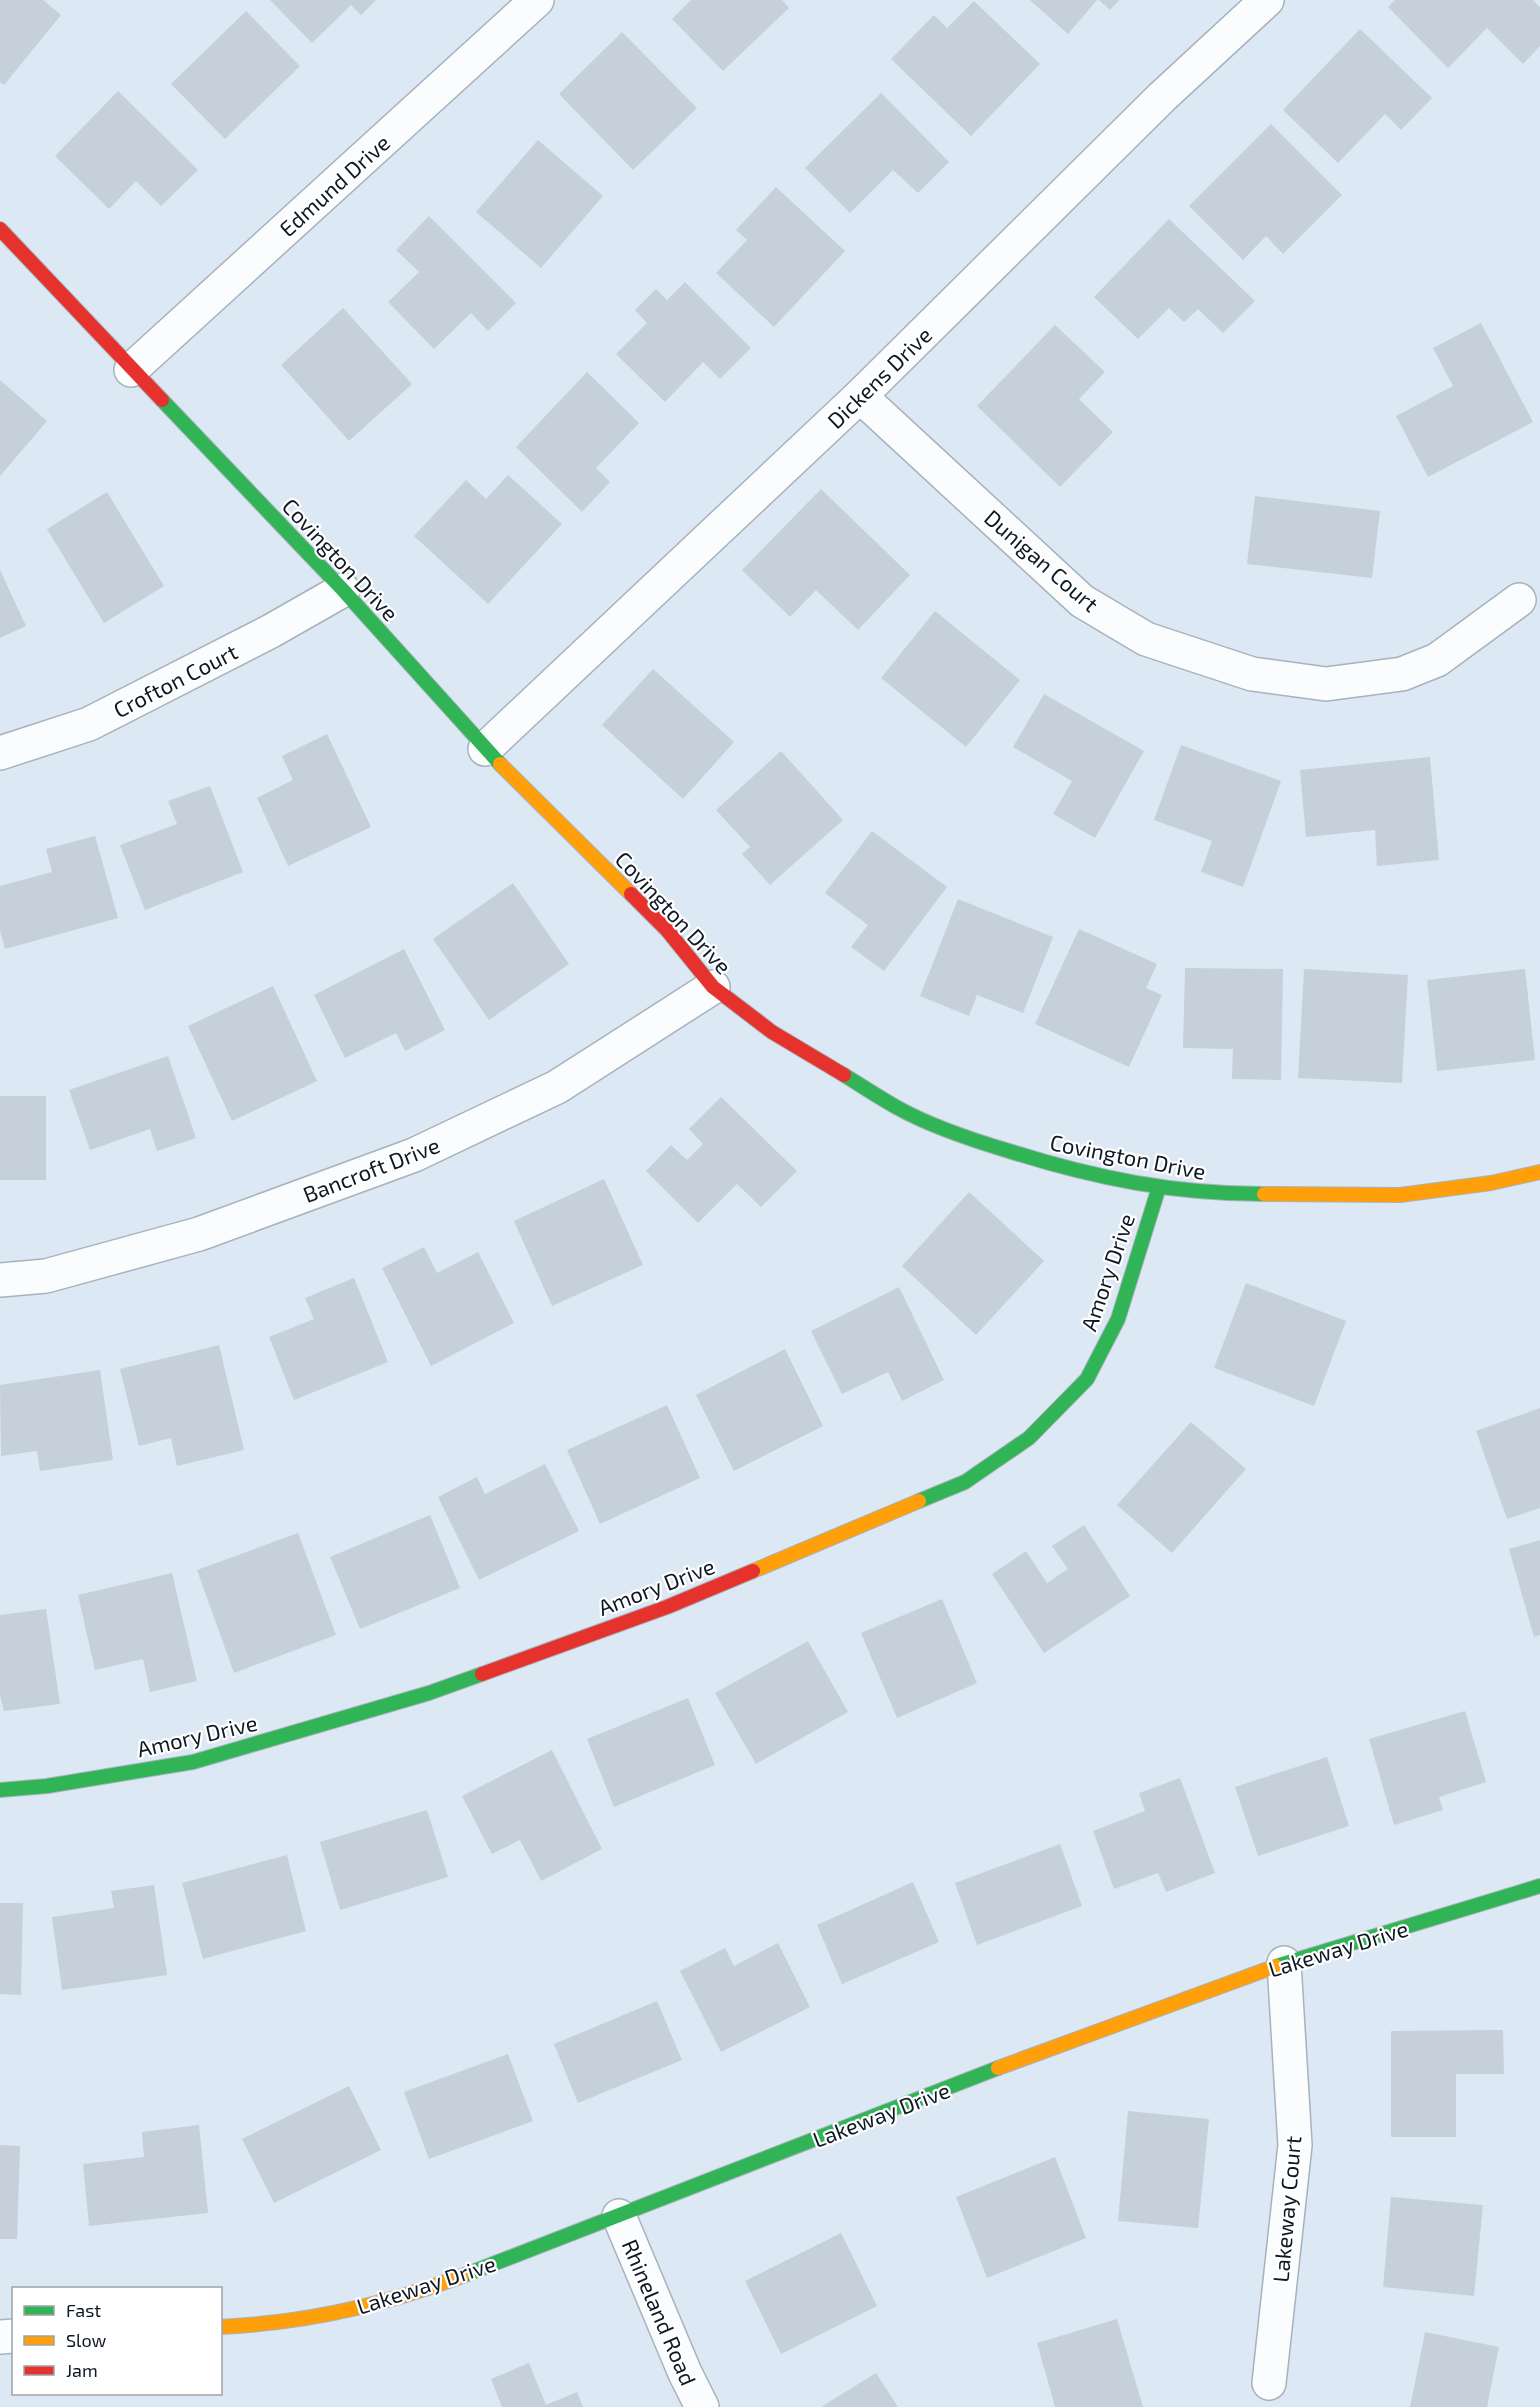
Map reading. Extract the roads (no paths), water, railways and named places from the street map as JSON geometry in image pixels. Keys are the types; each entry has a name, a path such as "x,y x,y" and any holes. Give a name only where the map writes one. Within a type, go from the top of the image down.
{"street":[{"name":"Edmund Drive","path":"131,370 537,0"},
{"name":"Dickens Drive","path":"485,749 861,396 1162,97 1267,0"},
{"name":"Covington Drive","path":"0,229 131,370 343,590 485,749 667,930 713,987 772,1032 900,1109 975,1141 1072,1171 1159,1188 1224,1194 1400,1195 1491,1183 1540,1172"},
{"name":"Dunigan Court","path":"861,396 1082,601 1146,639 1252,674 1326,684 1402,674 1437,660 1520,600"},
{"name":"Crofton Court","path":"0,753 90,724 271,631 343,590"},
{"name":"Bancroft Drive","path":"0,1280 46,1276 199,1234 414,1155 557,1087 713,987"},
{"name":"Amory Drive","path":"0,1790 47,1786 193,1762 429,1693 667,1606 965,1482 1029,1438 1087,1379 1118,1319 1159,1188"},
{"name":"Lakeway Drive","path":"222,2327 262,2325 329,2313 429,2288 1027,2057 1284,1963 1540,1886"},
{"name":"Lakeway Court","path":"1269,2383 1295,2145 1284,1963"},
{"name":"Rhineland Road","path":"619,2216 685,2373 702,2407"}]}
